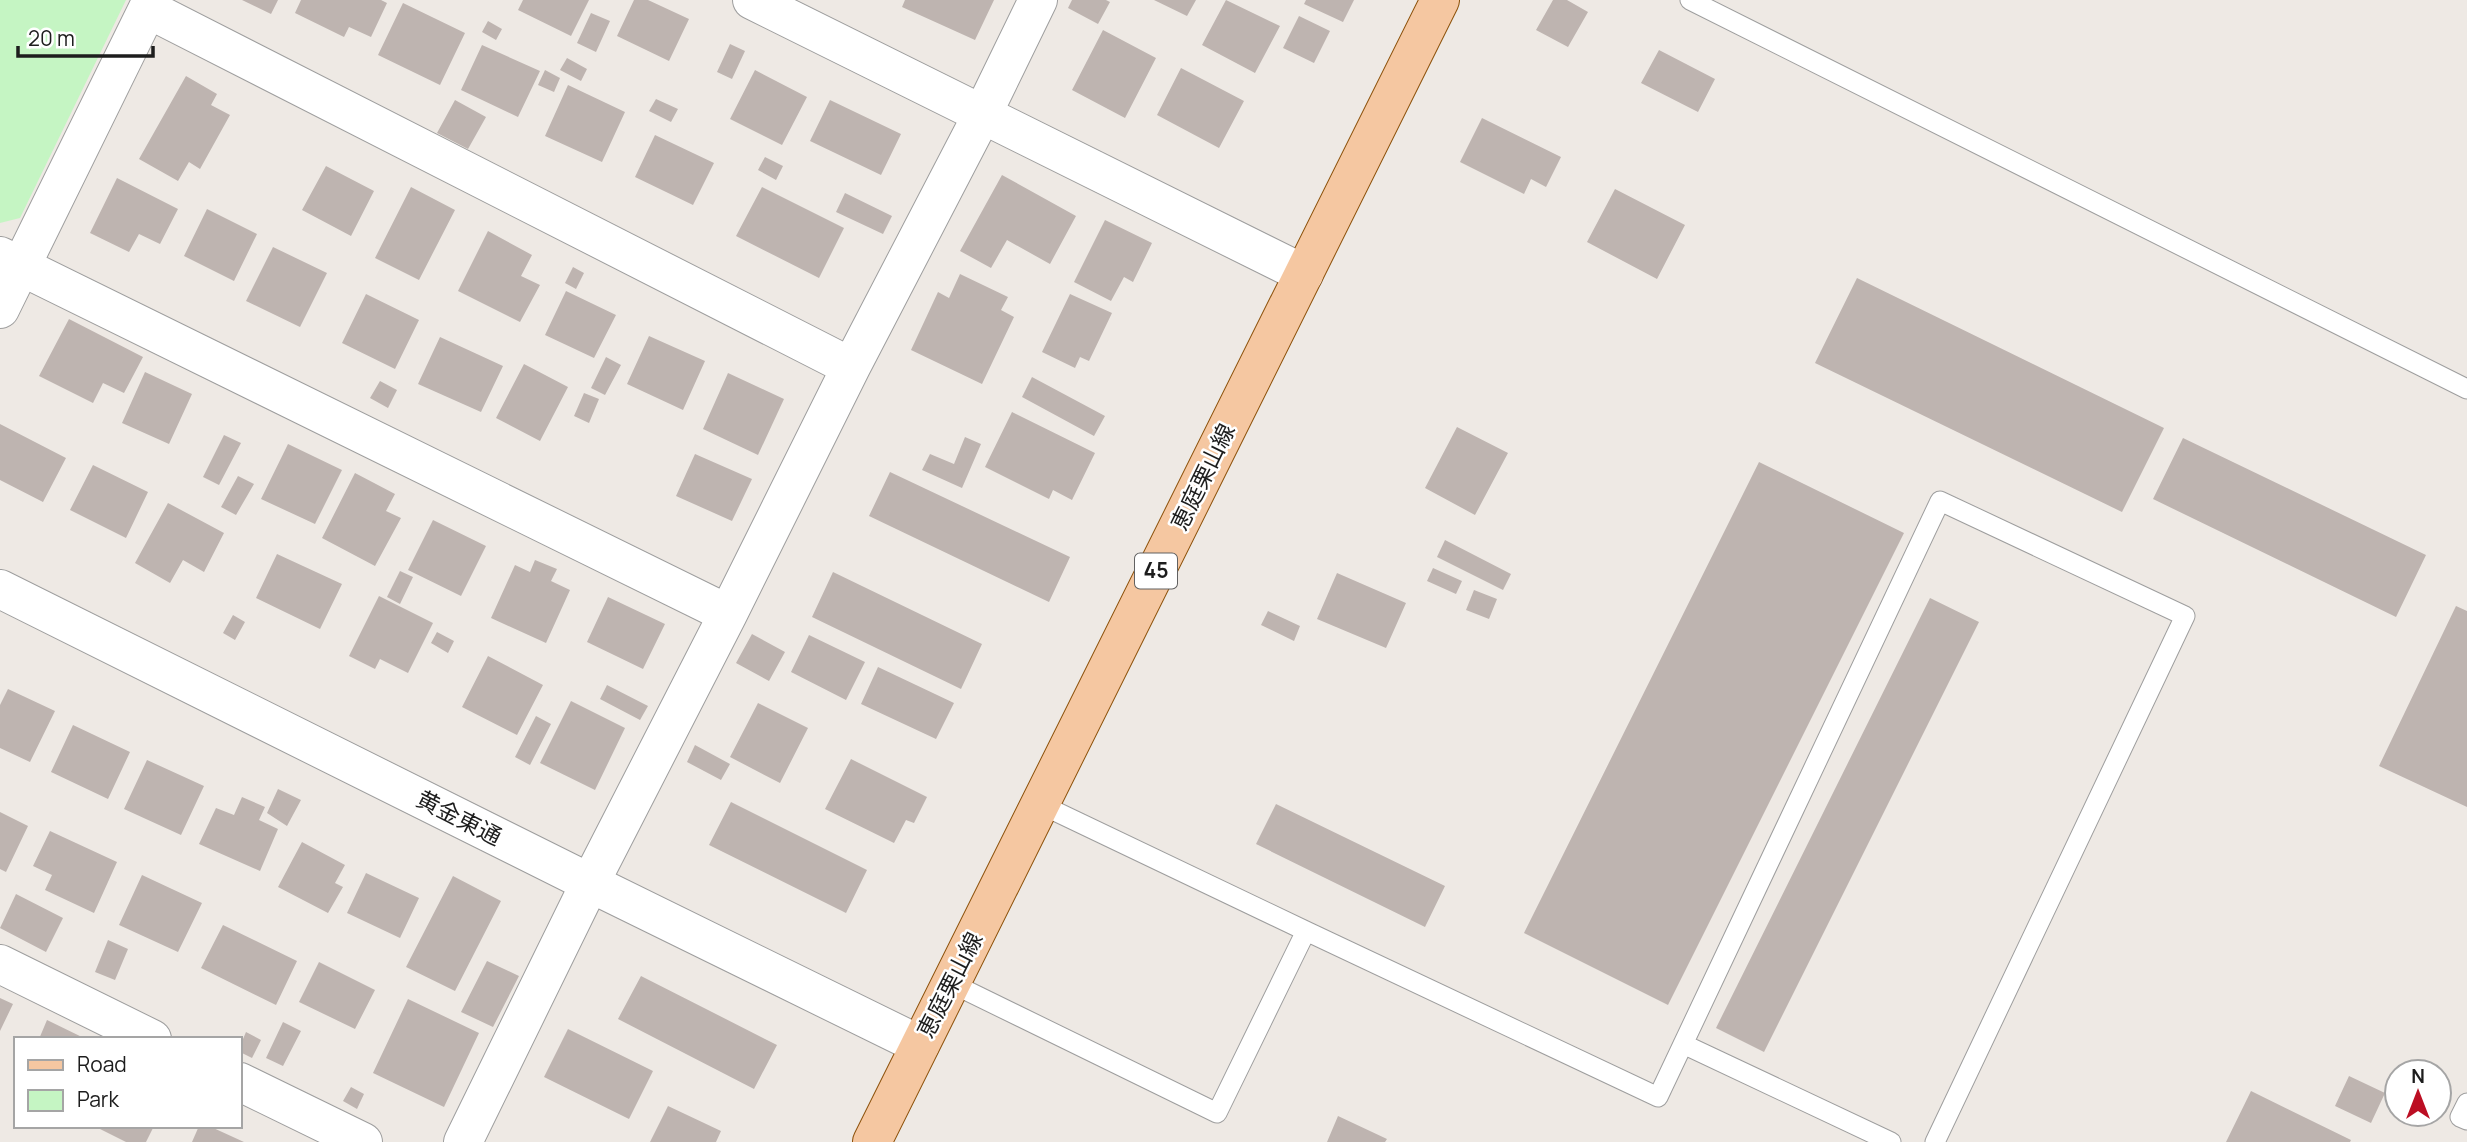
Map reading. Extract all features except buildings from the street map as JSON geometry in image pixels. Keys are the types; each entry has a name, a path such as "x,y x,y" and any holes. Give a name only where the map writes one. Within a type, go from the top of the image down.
{"main road":[{"name":"恵庭栗山線","path":"872,1142 1440,0"}],"street":[{"path":"752,0 1304,274"},
{"path":"463,1142 590,883 729,614 1038,0"},
{"path":"0,309 10,261 150,4 851,367"},
{"path":"10,261 729,614"},
{"name":"黄金東通","path":"0,589 920,1045"},
{"path":"0,964 148,1037"},
{"path":"242,1083 363,1142"}],"lane":[{"path":"1690,0 2467,388"},
{"path":"1040,804 1658,1097 1940,501 2185,616 1936,1142"},
{"path":"951,983 1217,1113 1306,931"},
{"path":"1683,1044 1891,1142"},
{"path":"2467,1103 2460,1117 2467,1120"}],"green space":[{"path":"0,0 126,0 20,218 0,223"}]}
